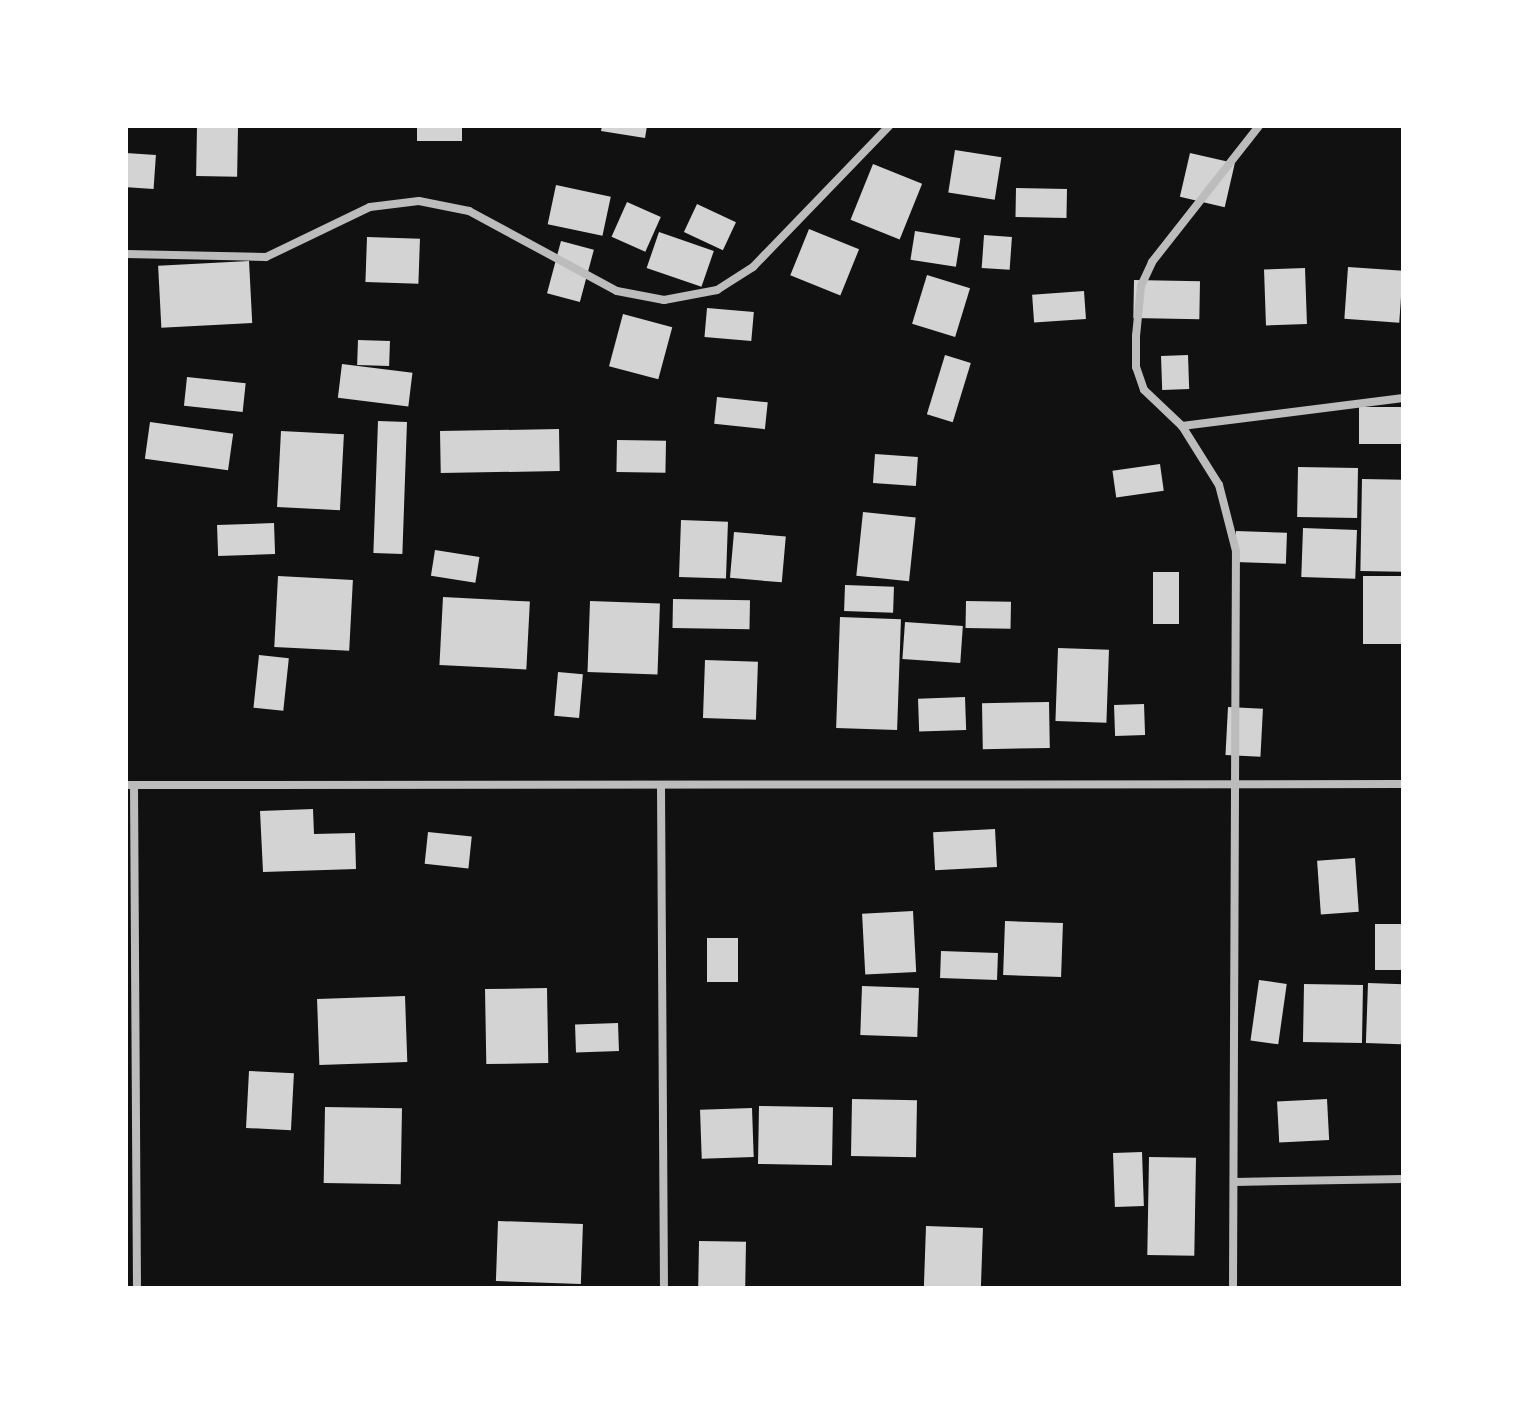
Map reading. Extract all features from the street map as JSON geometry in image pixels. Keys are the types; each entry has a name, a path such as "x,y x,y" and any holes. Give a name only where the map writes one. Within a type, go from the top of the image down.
{"street":[{"path":"126,254 266,257 370,207 419,201 469,211 617,291 664,300 717,290 753,267 889,126"},
{"path":"1233,1288 1236,551 1219,485 1182,426 1144,390 1136,367 1141,286 1173,228 1259,126"},
{"path":"1182,426 1403,398"},
{"path":"137,1288 131,1183 130,785 1403,784"},
{"path":"661,786 664,1288"},
{"path":"1234,1182 1403,1179"}],"building":[{"path":"197,126 238,127 237,177 196,176"},
{"path":"417,126 462,126 462,141 417,141"},
{"path":"602,126 647,126 645,138 601,131"},
{"path":"955,150 1001,157 995,200 948,192"},
{"path":"126,153 156,155 154,189 126,187"},
{"path":"1190,153 1235,163 1225,207 1180,197"},
{"path":"873,164 922,184 900,239 851,220"},
{"path":"556,185 611,197 602,236 548,224"},
{"path":"1016,188 1067,189 1066,218 1015,217"},
{"path":"627,202 661,217 645,252 612,237"},
{"path":"697,204 736,222 723,250 684,232"},
{"path":"809,229 859,249 840,296 790,275"},
{"path":"915,231 960,238 956,267 910,260"},
{"path":"659,232 714,251 701,287 647,268"},
{"path":"984,235 1012,237 1010,270 982,268"},
{"path":"367,237 420,239 418,284 365,282"},
{"path":"561,241 594,250 580,302 547,293"},
{"path":"249,261 252,323 161,328 158,266"},
{"path":"1348,267 1403,271 1399,323 1344,319"},
{"path":"1305,268 1307,324 1266,325 1264,269"},
{"path":"927,275 970,288 955,337 912,324"},
{"path":"1134,280 1200,281 1199,319 1133,318"},
{"path":"1084,291 1086,319 1034,323 1032,295"},
{"path":"707,308 754,312 751,341 704,337"},
{"path":"623,314 672,327 658,379 609,366"},
{"path":"358,340 390,341 389,366 357,365"},
{"path":"945,355 971,363 953,422 927,414"},
{"path":"1188,355 1189,389 1162,390 1161,356"},
{"path":"342,364 412,373 408,406 338,398"},
{"path":"187,377 246,383 243,412 184,406"},
{"path":"717,397 768,402 765,429 714,424"},
{"path":"1359,407 1403,407 1403,444 1359,444"},
{"path":"378,421 407,422 402,554 373,553"},
{"path":"150,422 233,434 228,470 145,459"},
{"path":"559,429 560,471 441,473 440,431"},
{"path":"281,431 344,434 340,510 277,507"},
{"path":"617,440 666,441 665,473 616,472"},
{"path":"875,454 918,457 916,486 873,483"},
{"path":"1160,464 1164,491 1116,497 1112,471"},
{"path":"1298,467 1358,468 1357,518 1297,517"},
{"path":"1362,479 1403,480 1401,572 1360,571"},
{"path":"863,512 916,518 909,581 856,576"},
{"path":"681,520 728,522 726,579 679,577"},
{"path":"274,523 275,554 218,556 217,525"},
{"path":"1303,528 1357,530 1355,579 1301,577"},
{"path":"1236,531 1287,533 1286,564 1235,562"},
{"path":"734,532 786,537 782,582 730,578"},
{"path":"435,550 479,557 475,583 431,576"},
{"path":"1153,572 1179,572 1179,624 1153,624"},
{"path":"278,576 353,580 349,651 274,647"},
{"path":"1363,576 1403,576 1403,644 1363,644"},
{"path":"845,585 894,587 893,613 844,611"},
{"path":"443,597 530,602 526,669 439,665"},
{"path":"673,599 750,600 749,629 672,628"},
{"path":"590,601 660,603 657,674 588,672"},
{"path":"966,601 1011,602 1011,629 966,628"},
{"path":"840,617 901,619 897,730 836,728"},
{"path":"905,622 963,626 960,663 902,659"},
{"path":"1058,648 1109,650 1106,723 1055,721"},
{"path":"259,655 289,658 283,711 253,708"},
{"path":"705,660 758,662 756,720 703,718"},
{"path":"558,672 583,674 579,718 554,716"},
{"path":"965,697 966,730 919,732 918,699"},
{"path":"1049,702 1050,748 983,749 982,703"},
{"path":"1144,704 1145,735 1115,736 1114,705"},
{"path":"1228,707 1263,709 1260,757 1225,755"},
{"path":"313,809 314,834 355,833 356,869 263,872 260,811"},
{"path":"995,829 997,867 935,870 933,832"},
{"path":"428,832 472,837 468,868 425,864"},
{"path":"1355,858 1359,912 1321,915 1317,861"},
{"path":"913,911 916,972 865,975 862,914"},
{"path":"1005,921 1063,923 1061,977 1003,975"},
{"path":"1375,924 1403,924 1403,970 1375,970"},
{"path":"707,938 738,938 738,982 707,982"},
{"path":"941,951 998,953 997,980 940,978"},
{"path":"1259,980 1287,984 1278,1044 1251,1040"},
{"path":"1368,983 1403,984 1401,1044 1366,1043"},
{"path":"1304,984 1363,985 1362,1043 1303,1042"},
{"path":"862,986 919,988 917,1037 860,1035"},
{"path":"547,988 548,1063 486,1064 485,989"},
{"path":"405,996 407,1062 319,1065 317,999"},
{"path":"618,1023 619,1051 576,1052 575,1025"},
{"path":"249,1071 294,1073 291,1130 246,1128"},
{"path":"852,1099 917,1100 916,1157 851,1156"},
{"path":"1327,1099 1329,1140 1279,1143 1277,1102"},
{"path":"759,1106 833,1107 832,1165 758,1164"},
{"path":"325,1107 402,1108 401,1184 324,1183"},
{"path":"752,1108 754,1157 702,1159 700,1110"},
{"path":"1142,1152 1144,1206 1115,1207 1113,1153"},
{"path":"1149,1157 1196,1158 1194,1256 1147,1255"},
{"path":"498,1221 583,1224 581,1284 496,1281"},
{"path":"926,1226 983,1228 981,1288 924,1288"},
{"path":"699,1241 746,1242 745,1288 698,1287"}]}
